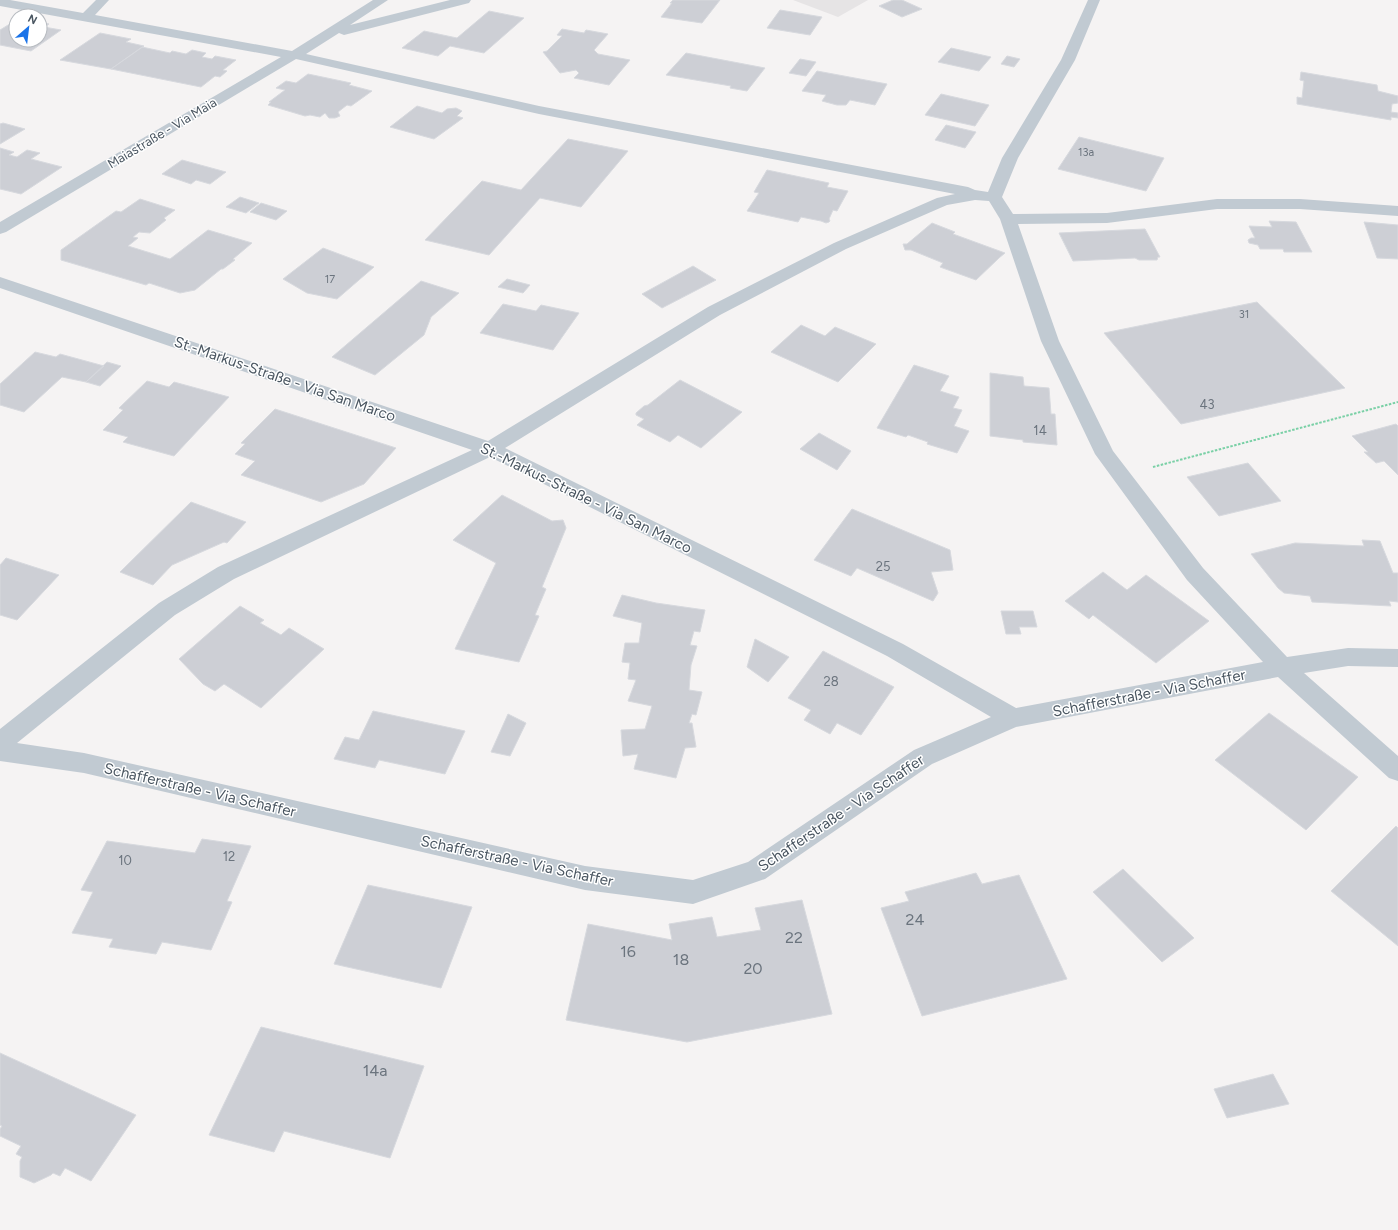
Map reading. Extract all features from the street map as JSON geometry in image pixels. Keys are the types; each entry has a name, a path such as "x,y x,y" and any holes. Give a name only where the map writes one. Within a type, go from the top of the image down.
{"street":[{"path":"86,17 103,0"},
{"path":"324,37 382,0"},
{"path":"324,37 464,0"},
{"path":"994,197 1010,158 1068,60 1094,0"},
{"path":"0,2 294,55 539,110 994,197 1008,219 1050,341 1104,454 1195,574 1282,667 1398,771"},
{"name":"Maiastraße - Via Maia","path":"0,229 324,37"},
{"path":"0,743 167,610 226,573 490,449 714,311 840,246 943,201 975,195 994,197"},
{"path":"1008,219 1107,218 1217,204 1300,204 1398,210"},
{"name":"St.-Markus-Straße - Via San Marco","path":"0,282 490,449 895,650 1013,718"},
{"name":"Schafferstraße - Via Schaffer","path":"0,751 84,763 585,878 693,892 756,871 923,757 1013,718 1282,667 1348,657 1398,658"}],"path":[{"path":"1121,476 1398,402"}],"shaded area":[{"path":"793,0 868,0 838,17"}],"building":[{"path":"673,0 720,0 702,23 661,17"},
{"path":"893,0 902,0 922,9 902,17 879,6"},
{"path":"780,10 822,17 810,35 767,28"},
{"path":"489,11 524,18 484,53 450,46 438,56 402,48 424,31 457,38"},
{"path":"8,25 8,47 0,45 0,30"},
{"path":"48,28 61,30 48,39"},
{"path":"562,29 584,33 586,30 608,34 594,50 598,54 630,60 609,85 574,78 579,73 576,70 560,73 543,52 547,51 562,36 557,35"},
{"path":"100,33 131,39 126,42 144,46 111,69 60,60"},
{"path":"142,47 170,53 172,51 186,54 192,50 206,53 202,57 212,59 215,56 236,60 223,70 227,71 220,77 215,76 201,87 111,69"},
{"path":"16,48 35,48 31,51"},
{"path":"951,48 991,57 979,71 938,62"},
{"path":"686,53 765,68 747,91 730,88 731,86 666,75"},
{"path":"1007,56 1020,59 1014,67 1001,64"},
{"path":"800,59 816,62 806,76 789,73"},
{"path":"817,71 887,84 875,105 850,100 846,105 837,105 822,101 826,95 802,91"},
{"path":"1301,72 1377,85 1378,91 1398,96 1398,103 1392,104 1391,112 1398,113 1398,118 1391,117 1391,120 1297,104 1297,97 1302,98 1304,81 1300,80"},
{"path":"308,74 351,83 349,85 372,91 351,106 347,105 338,112 340,116 335,118 329,118 325,113 320,117 310,115 305,116 268,105 271,102 269,102 285,90 276,88 286,81 296,83"},
{"path":"941,94 989,105 975,126 925,115"},
{"path":"417,106 442,113 447,109 456,108 462,111 457,116 463,118 434,139 390,127"},
{"path":"3,123 25,129 0,144 0,124"},
{"path":"946,125 976,132 965,148 935,140"},
{"path":"1079,137 1164,158 1146,191 1058,169"},
{"path":"568,139 628,151 581,207 540,198 489,255 425,240 482,181 521,190"},
{"path":"0,148 14,152 9,155 17,157 27,150 40,153 31,159 62,167 21,194 0,189"},
{"path":"182,160 226,172 210,184 196,180 191,184 162,174"},
{"path":"767,170 829,183 827,187 848,191 837,211 833,210 829,219 830,221 826,223 801,217 798,222 747,211 759,193 754,192"},
{"path":"240,197 259,203 246,213 226,207"},
{"path":"140,199 175,210 164,218 166,220 150,233 139,232 133,237 138,238 128,246 170,259 208,230 252,243 233,259 235,260 195,290 180,293 149,283 146,285 61,260 61,250 116,211 121,212"},
{"path":"261,203 287,211 276,220 250,212"},
{"path":"1269,221 1296,222 1312,252 1284,252 1283,249 1260,249 1258,245 1249,243 1248,240 1255,238 1249,226 1272,227"},
{"path":"1364,222 1398,225 1398,259 1377,258"},
{"path":"932,223 955,232 953,234 1005,253 976,280 940,267 943,263 911,250 905,250 903,244 907,244"},
{"path":"1145,229 1160,257 1158,257 1157,260 1139,260 1135,258 1073,261 1059,233"},
{"path":"323,248 374,267 337,299 307,293 283,279"},
{"path":"693,266 716,280 662,308 642,294"},
{"path":"507,279 530,285 523,293 498,287"},
{"path":"421,281 459,293 431,317 424,335 375,375 332,357"},
{"path":"1257,302 1345,388 1181,424 1104,333"},
{"path":"503,304 536,311 541,305 579,313 553,350 480,333"},
{"path":"801,325 825,336 835,327 876,344 838,382 771,352"},
{"path":"35,352 56,357 60,354 104,366 86,382 62,377 24,412 0,405 0,384"},
{"path":"107,362 121,366 100,386 86,382"},
{"path":"914,365 949,376 940,391 959,397 953,408 962,410 954,426 969,431 957,453 927,444 928,442 908,435 906,437 877,428"},
{"path":"990,373 1023,377 1024,386 1049,388 1051,414 1055,414 1057,445 1023,442 1023,440 990,436"},
{"path":"680,380 742,412 701,448 678,435 670,442 637,425 644,419 636,415 636,413"},
{"path":"147,381 169,387 174,382 229,397 174,456 123,442 128,437 103,430 123,410 119,408"},
{"path":"275,409 396,448 364,484 321,502 241,475 255,461 235,454 245,444 241,443"},
{"path":"1396,424 1398,426 1398,475 1384,461 1376,463 1364,452 1368,452 1352,436"},
{"path":"819,433 851,451 837,470 800,449"},
{"path":"1248,463 1281,501 1219,516 1187,477"},
{"path":"502,495 552,521 563,520 566,528 542,587 546,589 535,615 539,616 519,662 455,649 496,563 453,540"},
{"path":"191,502 246,522 227,543 224,542 172,565 153,585 120,572"},
{"path":"852,509 950,550 953,570 931,572 938,593 933,601 857,568 851,576 814,560"},
{"path":"1362,540 1380,541 1393,573 1398,573 1398,602 1389,601 1391,606 1312,602 1310,596 1284,593 1278,588 1251,554 1295,543 1364,546"},
{"path":"6,558 59,575 17,620 0,615 0,565"},
{"path":"1103,572 1127,590 1146,575 1209,621 1156,663 1093,615 1089,619 1065,601"},
{"path":"622,595 656,603 705,610 700,632 694,631 690,645 697,646 691,665 689,690 702,692 696,715 692,714 689,723 692,723 696,747 685,748 676,778 634,769 638,754 623,756 621,730 645,729 652,706 628,701 636,680 628,679 630,663 622,662 625,643 639,643 642,623 613,616"},
{"path":"240,606 264,620 260,623 281,635 289,628 324,649 261,708 224,684 215,691 203,684 179,659"},
{"path":"1001,611 1033,611 1037,627 1019,627 1021,634 1006,634"},
{"path":"755,639 789,657 768,682 747,667"},
{"path":"823,651 894,687 861,735 837,723 830,734 804,720 811,710 788,698"},
{"path":"373,711 465,731 445,774 379,760 375,768 334,759 345,737 359,740"},
{"path":"1269,713 1358,777 1306,830 1215,760"},
{"path":"508,714 526,723 510,756 491,752"},
{"path":"1396,826 1398,828 1398,946 1331,891"},
{"path":"202,839 251,846 227,901 232,902 211,950 162,942 156,954 109,947 113,939 72,933 93,892 81,890 107,841 195,853"},
{"path":"1123,869 1194,938 1162,962 1093,892"},
{"path":"976,873 982,884 1019,875 1067,979 922,1016 881,908 909,901 905,892"},
{"path":"368,885 472,907 441,988 334,964"},
{"path":"802,900 832,1014 687,1042 566,1020 588,924 672,940 669,924 712,917 717,937 761,930 755,908"},
{"path":"261,1027 424,1066 390,1158 284,1131 274,1152 209,1135"},
{"path":"0,1053 136,1115 91,1181 65,1168 60,1176 53,1173 34,1183 20,1177 20,1161 22,1157 16,1154 21,1146 0,1136 0,1129 2,1126 0,1125"},
{"path":"1273,1074 1289,1104 1227,1118 1214,1089"}]}
